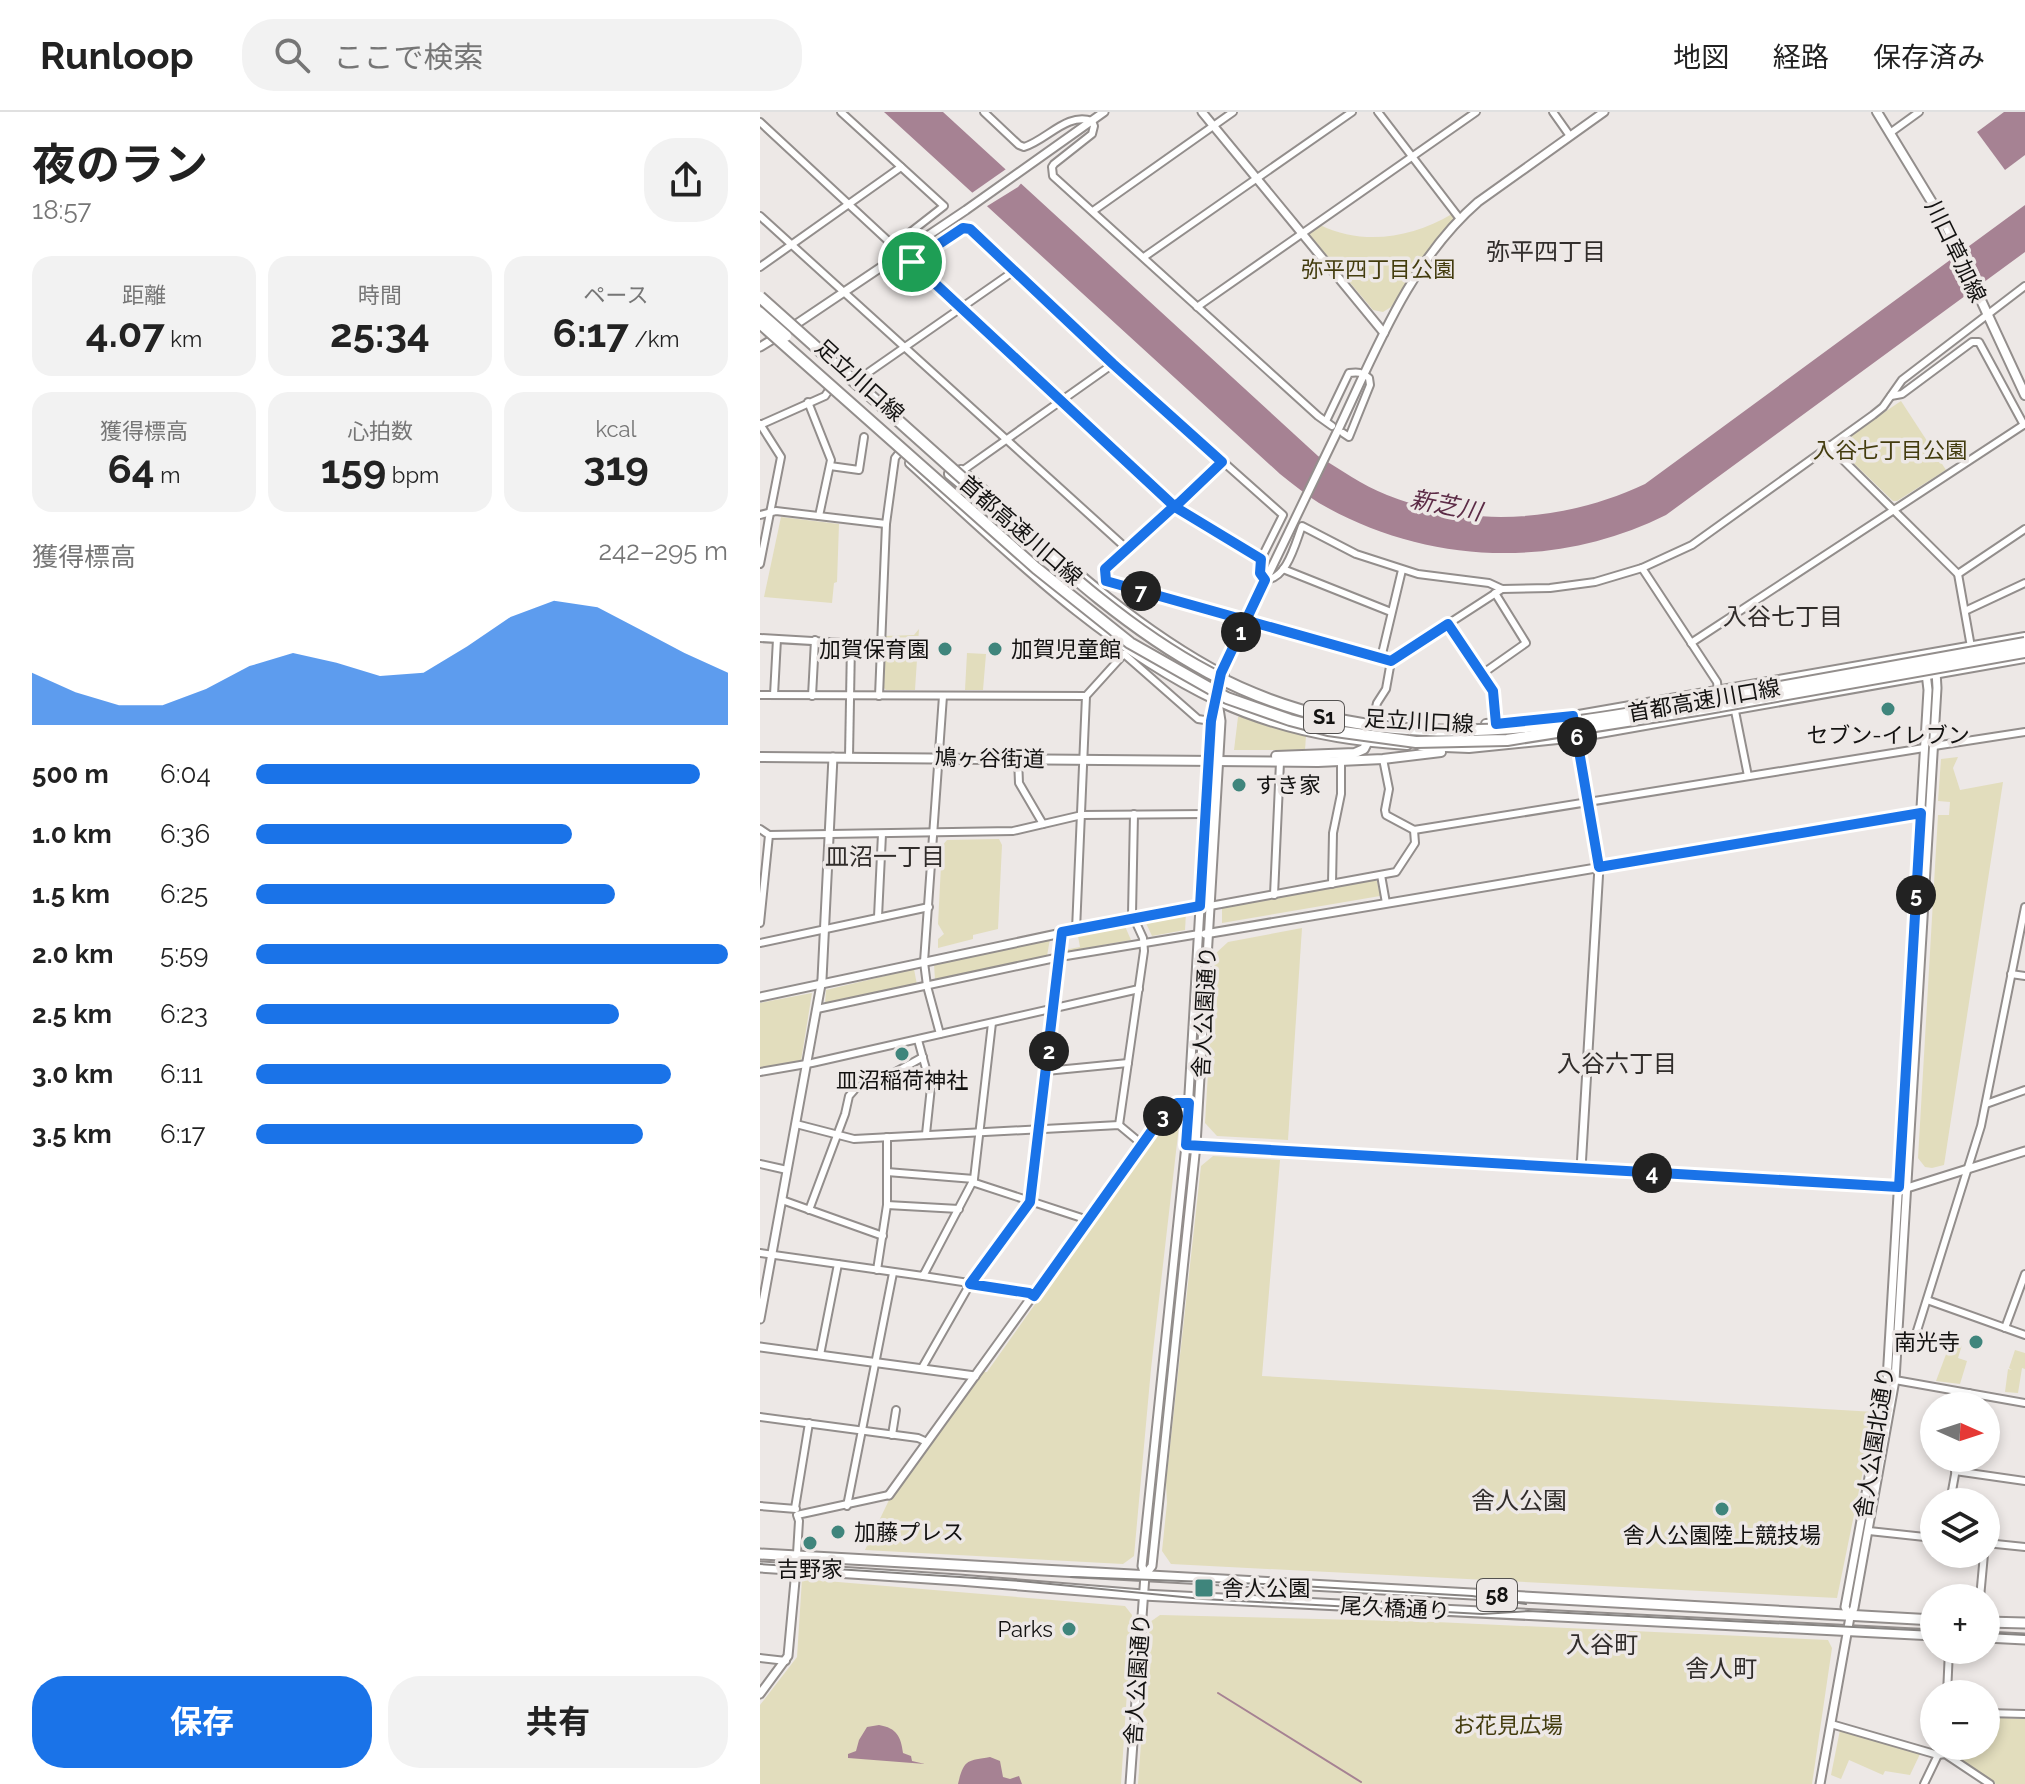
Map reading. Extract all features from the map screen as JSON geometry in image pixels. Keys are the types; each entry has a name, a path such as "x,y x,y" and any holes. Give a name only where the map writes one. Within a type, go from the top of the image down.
{"highway":[{"name":"首都高速川口線","path":"760,294 1053,560 1116,611 1206,671 1251,693 1295,709 1333,719 1417,731 1508,729 1702,701 2025,640"},
{"path":"760,304 947,477 1003,546"},
{"path":"760,313 947,477 1022,524"},
{"name":"首都高速川口線","path":"760,323 1036,568 1130,643 1227,698 1316,727 1373,738 1416,742 1507,740 2025,655"}],"main road":[{"name":"川口草加線","path":"1877,112 1952,236 2025,395"},
{"name":"足立川口線","path":"760,294 1022,524 1143,625 1221,673 1295,704 1373,720 1456,726 1496,724 1573,716 2025,640"},
{"name":"足立川口線","path":"760,329 1126,652 1218,700 1285,725 1368,742 1469,748 1577,737 1735,711 2025,655"},
{"path":"1368,742 1373,720"},
{"name":"鳩ヶ谷街道","path":"1214,760 1355,753 1364,749 1368,742"},
{"name":"鳩ヶ谷街道","path":"760,757 1280,762 1383,759 1469,748"},
{"name":"尾久橋通り","path":"760,1554 1920,1620"},
{"name":"尾久橋通り","path":"760,1567 1143,1595 1920,1634"},
{"path":"2000,1622 2025,1623"},
{"path":"2000,1638 2025,1639"}],"street":[{"path":"841,112 944,206 894,245"},
{"path":"984,112 1024,147 1073,120 1083,118 1092,121"},
{"path":"760,347 845,293 1104,112"},
{"path":"1202,112 1384,333"},
{"path":"1093,211 1233,112"},
{"path":"1144,257 1352,112"},
{"path":"1378,112 1460,219"},
{"path":"1197,307 1476,112"},
{"path":"1553,112 1570,136"},
{"path":"1218,700 1221,673 1384,333 1416,276 1460,219 1478,202 1604,112"},
{"path":"1890,133 1919,112"},
{"path":"1092,121 1092,134 1054,164 1051,172 1329,424 1349,373 1359,372 1369,378 1370,385 1346,435"},
{"path":"760,122 1175,507 1261,559"},
{"path":"760,267 901,167"},
{"path":"760,216 1126,548"},
{"path":"912,262 963,228 970,229 1113,364 1283,515 1261,559 1260,573 1265,580"},
{"path":"859,379 1014,271"},
{"path":"1373,720 1377,703 1386,689 1391,661 1499,591 1572,586 1642,568 1692,545 1873,415 1902,380 1986,310 2025,286"},
{"path":"1691,643 2024,425 1979,342 1972,342 1902,394 1891,396"},
{"path":"962,471 1113,364"},
{"path":"760,564 781,457 760,424 825,396 829,390"},
{"path":"808,402 831,460 819,516"},
{"path":"830,466 859,470 864,437"},
{"path":"1828,445 1958,574 1971,647"},
{"path":"879,696 886,524 895,458 899,453"},
{"path":"1222,462 1105,569 1106,581 1391,661"},
{"path":"760,515 771,511 886,524"},
{"path":"1265,580 1272,580 1283,569 1302,526 1356,554 1402,570 1489,583 1499,591 1526,643 1482,674"},
{"path":"1958,574 2025,529"},
{"path":"1642,568 1717,682 1718,691"},
{"path":"1283,569 1391,612"},
{"path":"1381,658 1402,570"},
{"path":"1965,611 2025,583"},
{"path":"1448,624 1493,691 1496,724"},
{"path":"760,638 880,645"},
{"path":"774,695 777,639"},
{"path":"812,696 815,640"},
{"path":"849,757 851,643"},
{"path":"1076,930 1086,696 1126,652 1198,719 1211,721"},
{"name":"舎人公園北通り","path":"1925,813 1934,746 1931,675 1924,664 1927,655"},
{"name":"舎人公園北通り","path":"1850,1617 1845,1607 1887,1380 1903,1188 1925,813 1924,748 1931,675"},
{"path":"760,695 1086,696"},
{"path":"940,1034 924,962 943,696"},
{"name":"舎人公園通り","path":"1145,1575 1152,1566 1196,1145 1210,906 1214,760 1211,721 1218,700"},
{"name":"舎人公園通り","path":"1130,1784 1145,1575 1142,1566 1186,1145 1206,814 1221,721 1218,700"},
{"path":"1735,711 1748,776"},
{"path":"1573,716 1599,867 1581,1169"},
{"path":"1934,746 2025,732"},
{"path":"1383,759 1389,789 1386,815 1414,830 1924,748"},
{"path":"760,1319 821,984 833,757"},
{"path":"1018,758 1019,783 1043,824"},
{"path":"1332,884 1333,833 1341,794 1341,761"},
{"path":"1274,895 1280,762"},
{"path":"817,1009 1144,941 1208,935 1925,813"},
{"path":"1119,1125 1144,941 1133,919 1134,814"},
{"path":"760,829 769,835 1013,831 1082,815 1206,814"},
{"path":"1210,906 1396,872 1415,843 1414,830"},
{"path":"878,917 882,834"},
{"path":"760,923 769,835"},
{"path":"1381,875 1386,903"},
{"path":"760,997 1062,932 1200,906"},
{"path":"760,943 929,907"},
{"path":"1898,1338 1916,1334 1970,1168 1986,1104 2025,907"},
{"path":"922,1368 970,1284 1030,1202 1062,932"},
{"path":"2011,974 2025,976"},
{"path":"760,1072 918,1040 1139,989"},
{"path":"923,1276 973,1180 992,1023"},
{"path":"918,1040 931,1087 926,1134"},
{"path":"809,1210 849,1096 856,1088 883,1079 923,1057"},
{"path":"1046,1071 1128,1063"},
{"path":"1986,1104 2025,1090"},
{"path":"760,1506 796,1512 847,1506 867,1498 889,1495 1172,1104 1189,1103"},
{"path":"796,1124 854,1139 1119,1125 1143,1145"},
{"path":"877,1270 887,1205 887,1137"},
{"path":"1186,1145 1903,1188 2025,1151"},
{"path":"760,1164 787,1170"},
{"path":"887,1172 973,1180 1088,1220"},
{"name":"舎人公園北通り","path":"1820,1784 1895,1380 1903,1188"},
{"path":"782,1200 883,1236"},
{"path":"887,1205 959,1209"},
{"path":"760,1253 923,1276 1034,1296"},
{"path":"820,1355 838,1264"},
{"path":"847,1506 893,1273"},
{"path":"2005,1328 2025,1274"},
{"path":"1927,1300 2025,1335"},
{"path":"760,1347 975,1376"},
{"path":"1895,1380 1963,1392"},
{"path":"2000,1399 2025,1403"},
{"path":"892,1435 896,1410"},
{"path":"760,1417 918,1438 927,1442"},
{"path":"760,1694 786,1661 791,1635 799,1521 796,1512 809,1423"},
{"path":"1962,1472 2025,1481"},
{"path":"1869,1531 1920,1536"},
{"path":"2000,1544 2025,1547"},
{"path":"760,1658 786,1661"},
{"path":"2000,1713 2025,1714"},
{"path":"1831,1724 1920,1746"},
{"path":"1924,1784 1938,1760"},
{"path":"1955,1760 1990,1784"}],"green space":[{"name":"弥平四丁目公園","path":"1452,214 1454,219 1391,307 1383,312 1373,310 1309,234 1320,225 1353,236 1404,234"},
{"name":"入谷七丁目公園","path":"1901,401 1946,470 1893,501 1840,450 1840,442"},
{"path":"781,517 839,524 837,582 834,583 832,603 764,597"},
{"path":"919,629 915,690 886,690 883,687 885,636 914,635"},
{"path":"967,653 986,654 983,690 965,690"},
{"path":"1238,717 1306,736 1305,750 1234,750"},
{"path":"1958,757 1953,768 1960,790 2003,782 1944,1165 1932,1168 1925,1167 1918,1158 1938,815 1949,815 1950,802 1938,801 1941,759"},
{"path":"999,839 1002,845 998,929 938,948 938,939 944,934 938,924 942,846 947,840"},
{"path":"1377,881 1380,896 1222,923 1222,907"},
{"path":"1186,913 1185,930 1152,936 1145,921"},
{"path":"1124,924 1131,940 1064,950 1080,947 1078,936 1066,935"},
{"path":"1302,928 1288,1140 1217,1136 1205,1123 1215,954 1228,942"},
{"path":"1050,939 1047,956 935,980 934,964"},
{"path":"914,969 917,985 825,1004 826,990"},
{"path":"812,993 801,1061 760,1068 760,1003"},
{"path":"1170,1114 1180,1117 1151,1369 1134,1556 1123,1564 865,1550 889,1500 987,1372"},
{"path":"1213,1156 1280,1160 1262,1376 1875,1412 1837,1598 1171,1564 1162,1551 1166,1482 1201,1166"},
{"path":"1951,1341 1962,1345 1958,1358 1967,1361 1960,1384 1936,1381"},
{"path":"2015,1350 2025,1353 2025,1369 2022,1368 2018,1393 2005,1392 2008,1369 2012,1370 2009,1368"},
{"path":"802,1579 1125,1606 1132,1615 1121,1784 760,1784 760,1705 797,1657"},
{"name":"お花見広場","path":"1160,1615 1436,1622 1828,1640 1832,1648 1812,1784 1138,1784 1150,1622"},
{"path":"2000,1718 2025,1719 2025,1784 1996,1784 1960,1760 2000,1760"},
{"path":"1840,1730 1920,1754 1910,1775 1885,1771 1883,1775 1849,1760 1841,1779 1831,1775"}],"shaded area":[{"path":"884,112 943,112 1318,456 1387,495 1451,513 1517,516 1550,513 1582,507 1645,484 2025,205 2025,252 1666,515 1624,533 1580,545 1536,552 1491,553 1447,549 1403,539 1360,524 1319,503 1280,474"},
{"path":"2004,112 2025,112 2025,155 2005,170 1977,132"},
{"path":"879,1725 897,1734 903,1753 911,1756 912,1761 925,1764 848,1758 848,1754 856,1751 867,1727"},
{"path":"990,1757 1000,1761 1003,1777 1010,1779 1019,1776 1022,1784 958,1784 962,1770 968,1763"}],"pier":[{"path":"1009,167 1024,180 1018,187 984,208 969,195"},
{"path":"1966,244 1985,286 1969,298 1950,256"}],"waterway":[{"path":"1218,1693 1361,1782"}],"tram line":[{"path":"760,1564 1020,1581 1203,1599 1482,1614 1528,1611 1920,1630"},
{"path":"1071,1577 1472,1596 1526,1604"},
{"path":"2000,1634 2025,1635"}],"place":[{"name":"加賀保育園","path":"945,649"},
{"name":"加賀児童館","path":"995,649"},
{"name":"セブン-イレブン","path":"1888,709"},
{"name":"すき家","path":"1239,785"},
{"name":"皿沼稲荷神社","path":"902,1054"},
{"name":"南光寺","path":"1976,1342"},
{"name":"舎人公園陸上競技場","path":"1722,1509"},
{"name":"加藤プレス","path":"838,1532"},
{"name":"吉野家","path":"810,1543"},
{"name":"舎人公園","path":"1204,1588"},
{"name":"Parks","path":"1069,1629"}],"district":[{"name":"弥平四丁目","path":"1546,251"},
{"name":"入谷七丁目","path":"1783,616"},
{"name":"皿沼一丁目","path":"885,856"},
{"name":"入谷六丁目","path":"1617,1063"},
{"name":"舎人公園","path":"1519,1500"},
{"name":"入谷町","path":"1602,1644"},
{"name":"舎人町","path":"1721,1668"}],"route":[{"path":"912,262 963,228 970,229 1222,462 1175,507 1105,569 1106,581 1246,621 1391,661 1448,624 1493,691 1496,724 1573,716 1599,867 1921,813 1899,1187 1186,1145 1189,1103 1177,1103 1168,1108 1034,1296 970,1284 1030,1202 1062,932 1200,906 1211,721 1218,700 1221,673 1246,621 1265,580 1260,573 1261,559 1175,507 912,262"}],"water label":[{"name":"新芝川","path":"1446,505"}]}
